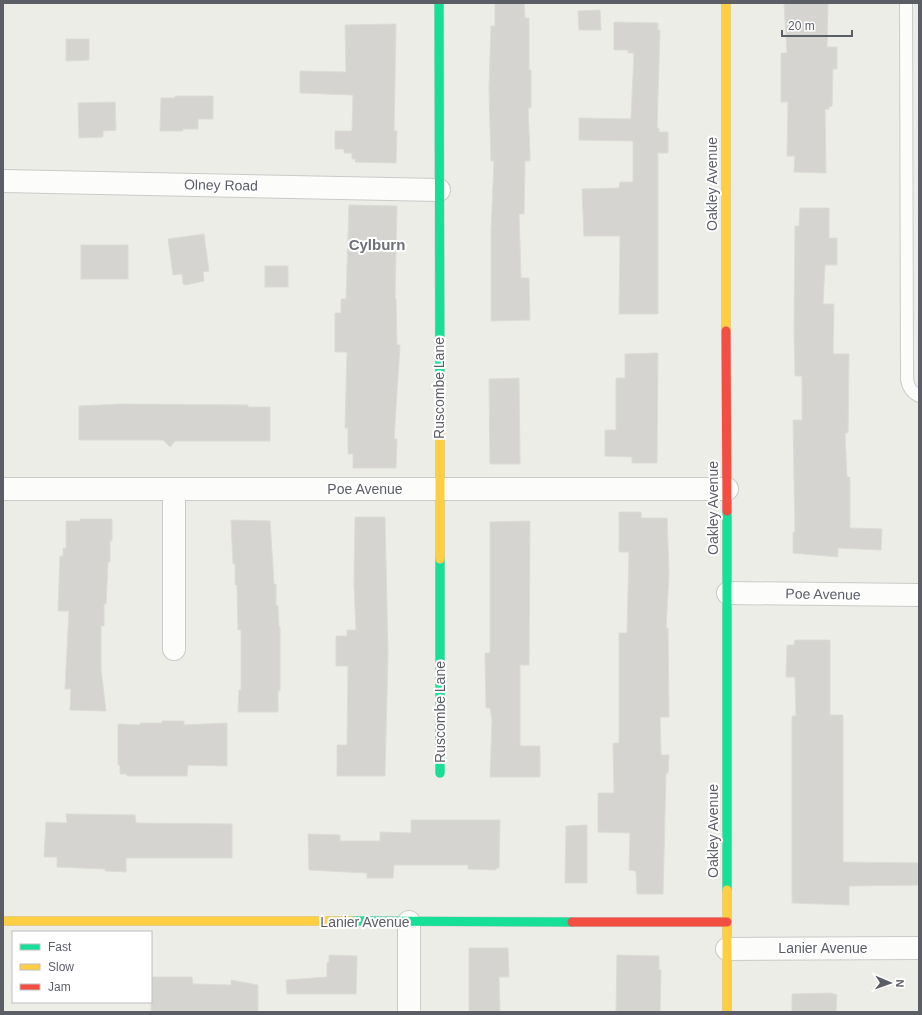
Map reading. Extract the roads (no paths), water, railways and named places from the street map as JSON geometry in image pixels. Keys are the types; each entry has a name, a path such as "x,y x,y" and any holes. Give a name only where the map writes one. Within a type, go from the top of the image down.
{"street":[{"name":"Ruscombe Lane","path":"438,3 440,773"},
{"name":"Oakley Avenue","path":"726,3 728,593 727,1012"},
{"name":"Olney Road","path":"3,181 439,190"},
{"name":"Poe Avenue","path":"3,489 727,489"},
{"path":"174,489 174,649"},
{"name":"Poe Avenue","path":"728,593 919,595"},
{"name":"Lanier Avenue","path":"3,921 727,922"},
{"path":"409,922 409,1012"},
{"name":"Lanier Avenue","path":"727,949 919,948"}],"lane":[{"path":"906,3 907,379 908,386 919,396"}],"district":[{"name":"Cylburn","path":"377,244"}]}
